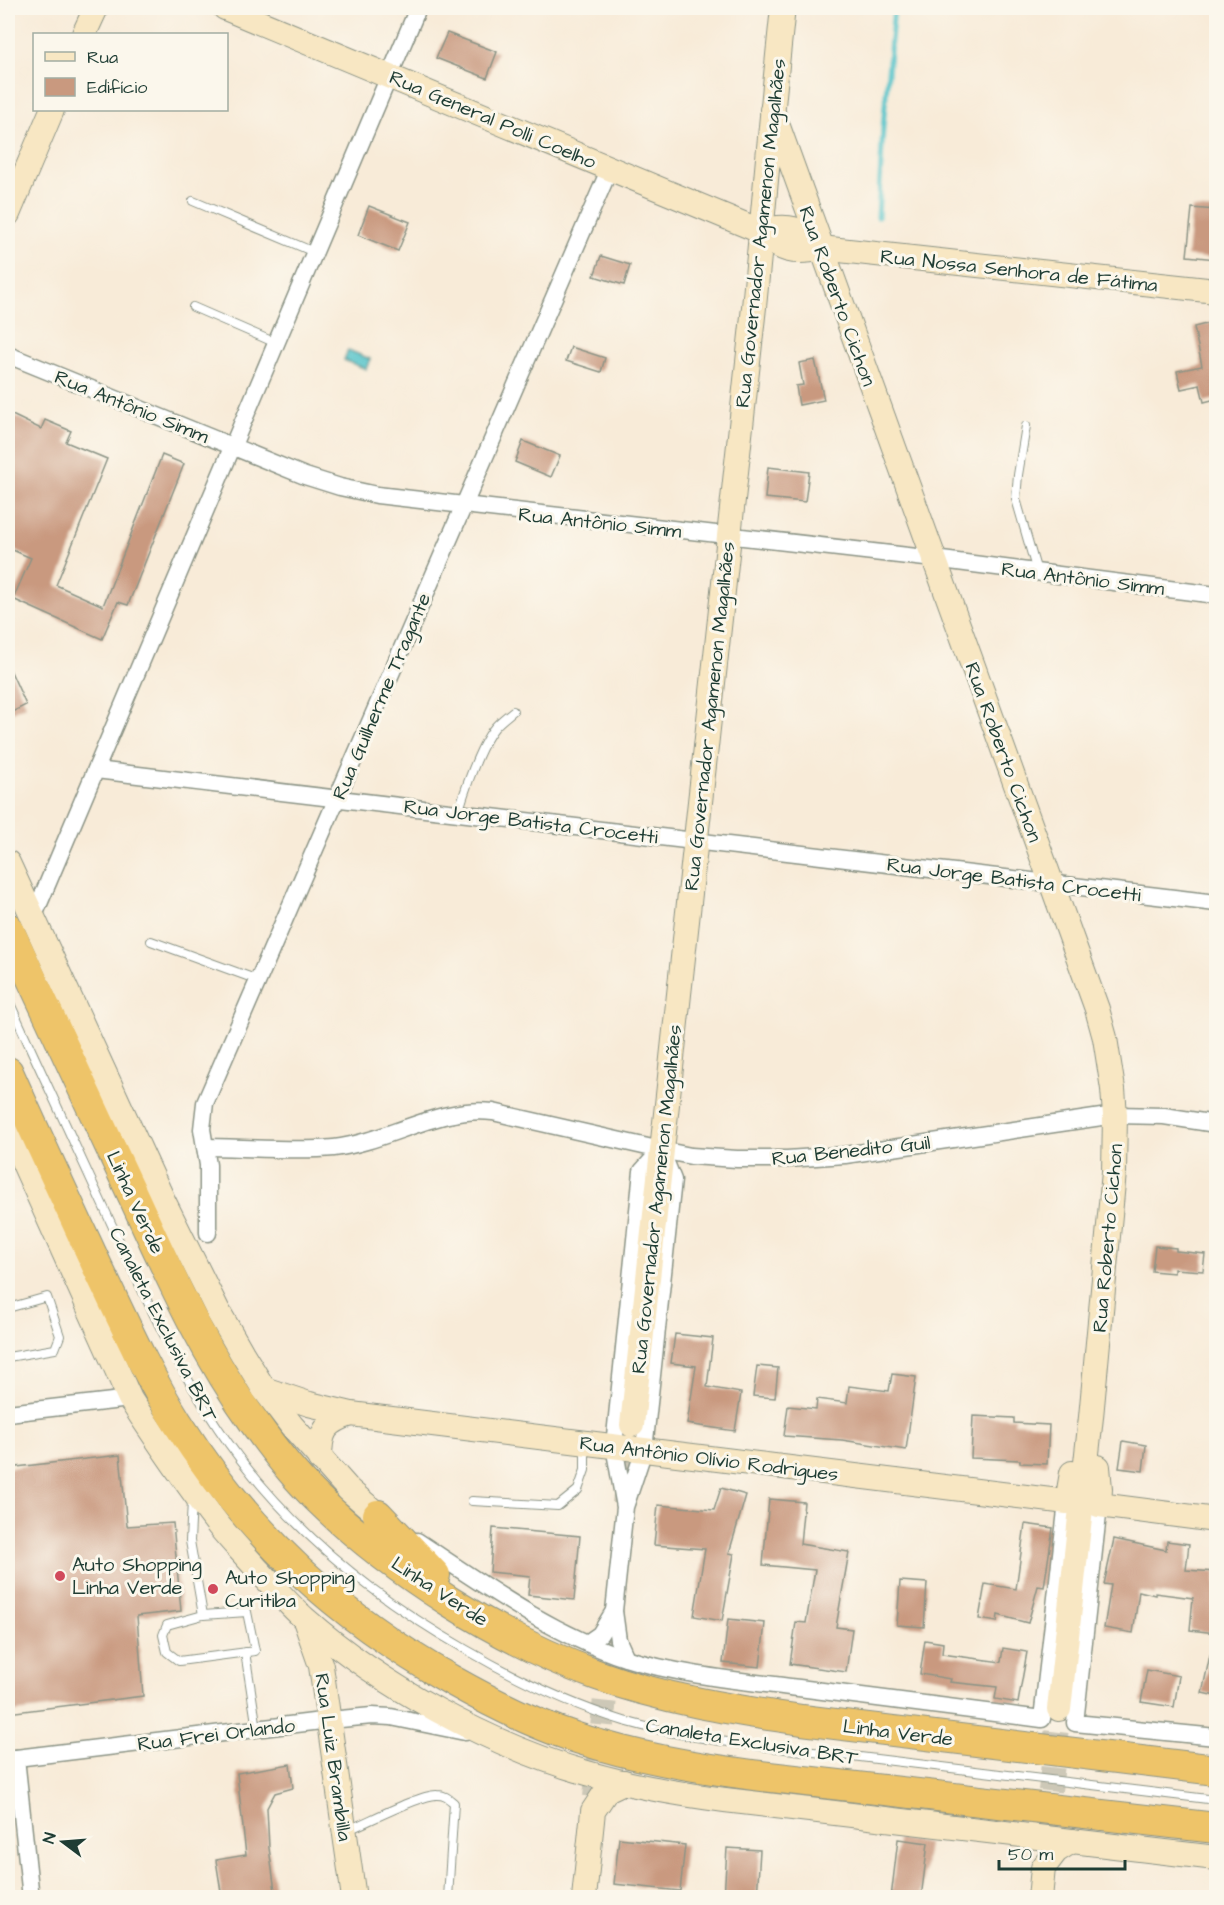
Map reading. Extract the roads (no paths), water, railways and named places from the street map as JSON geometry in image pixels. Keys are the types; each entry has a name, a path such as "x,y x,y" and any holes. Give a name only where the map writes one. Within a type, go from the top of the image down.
{"highway":[{"name":"Linha Verde","path":"20,923 182,1300 228,1384 286,1463 318,1499 388,1558 472,1614 535,1649 580,1668 631,1685 703,1704 802,1720 1216,1770"},
{"path":"8,1072 142,1359 175,1419 209,1471 280,1554 369,1629 423,1664 481,1697 531,1720 576,1737 655,1759 753,1775 1216,1828"},
{"path":"378,1515 472,1614"}],"street":[{"path":"84,33 96,8"},
{"name":"Rua General Polli Coelho","path":"225,8 760,231"},
{"path":"20,923 96,770 418,8"},
{"name":"Rua Governador Agamenon Magalhães","path":"632,1425 754,305 771,110 783,8"},
{"name":"Rua Roberto Cichon","path":"771,110 1097,1009 1110,1064 1115,1115 1112,1198 1059,1717"},
{"path":"8,214 52,111"},
{"name":"Rua Guilherme Tragante","path":"208,1233 209,1172 202,1130 205,1103 610,168"},
{"path":"760,231 777,227 794,228 809,236 821,248"},
{"name":"Rua Nossa Senhora de Fátima","path":"821,248 1216,291"},
{"name":"Rua Antônio Simm","path":"8,355 232,447 340,487 408,500 934,559 1216,595"},
{"name":"Rua Jorge Batista Crocetti","path":"96,770 1216,903"},
{"name":"Linha Verde","path":"8,863 20,923 218,1311 264,1389 320,1459 349,1490 378,1515 527,1613 587,1643 627,1658 663,1667 748,1682 1216,1737"},
{"name":"Rua Benedito Guil","path":"206,1147 334,1148 387,1135 461,1111 478,1110 661,1150 713,1158 818,1157 1115,1115 1164,1116 1216,1124"},
{"path":"8,1128 130,1399 192,1489 220,1527 304,1619 412,1695 494,1738 568,1767 677,1793 1216,1858"},
{"path":"624,1507 614,1446 642,1171 661,1150 673,1180 644,1450 624,1507 614,1611 618,1640 627,1658"},
{"name":"Rua Antônio Olívio Rodrigues","path":"264,1389 293,1400 351,1414 1067,1502"},
{"path":"8,1413 130,1399"},
{"path":"320,1459 320,1441 323,1432 338,1418 351,1414"},
{"path":"1059,1717 1067,1502 1079,1435 1091,1417"},
{"name":"Rua Roberto Cichon","path":"1091,1417 1100,1476 1099,1505"},
{"path":"1059,1717 1099,1505 1216,1520"},
{"path":"587,1643 600,1634 614,1611"},
{"name":"Rua Luiz Brambilla","path":"304,1619 319,1657 330,1720 354,1898"},
{"name":"Rua Frei Orlando","path":"11,1759 372,1716 403,1718 494,1738"},
{"path":"11,1759 31,1898"},
{"path":"568,1767 582,1784 593,1810 584,1898"},
{"path":"593,1810 607,1790 624,1782"},
{"path":"1013,1834 1031,1848 1043,1868"},
{"path":"1040,1898 1043,1868 1056,1851 1072,1840"}],"lane":[{"path":"194,201 315,252"},
{"path":"193,307 276,343"},
{"path":"1026,426 1018,475 1017,498 1037,572"},
{"path":"458,813 480,755 494,727 513,711"},
{"path":"151,941 258,980"},
{"name":"Canaleta Exclusiva BRT","path":"8,999 139,1283 180,1364 217,1427 254,1477 305,1532 360,1581 419,1621 480,1658 535,1686 603,1714 658,1729 744,1743 1216,1800"},
{"path":"8,1308 47,1297 60,1336 55,1349 8,1357"},
{"path":"472,1501 558,1506 578,1490 585,1470 585,1442"},
{"path":"192,1489 190,1541 203,1615"},
{"path":"247,1612 255,1651 245,1653 178,1661 167,1652 163,1635 167,1625 203,1615 247,1612"},
{"path":"245,1653 257,1729"},
{"path":"345,1832 435,1794 447,1797 454,1803 448,1898"}],"water":[{"path":"348,350 370,359 366,369 344,360"}],"waterway":[{"path":"878,217 883,127 894,8"}],"tunnel":[{"path":"624,1504 632,1428"},
{"path":"595,1797 612,1628"},
{"path":"1046,1827 1059,1709"}],"place":[{"name":"Auto Shopping Linha Verde","path":"60,1576"},
{"name":"Auto Shopping Curitiba","path":"213,1589"}]}
